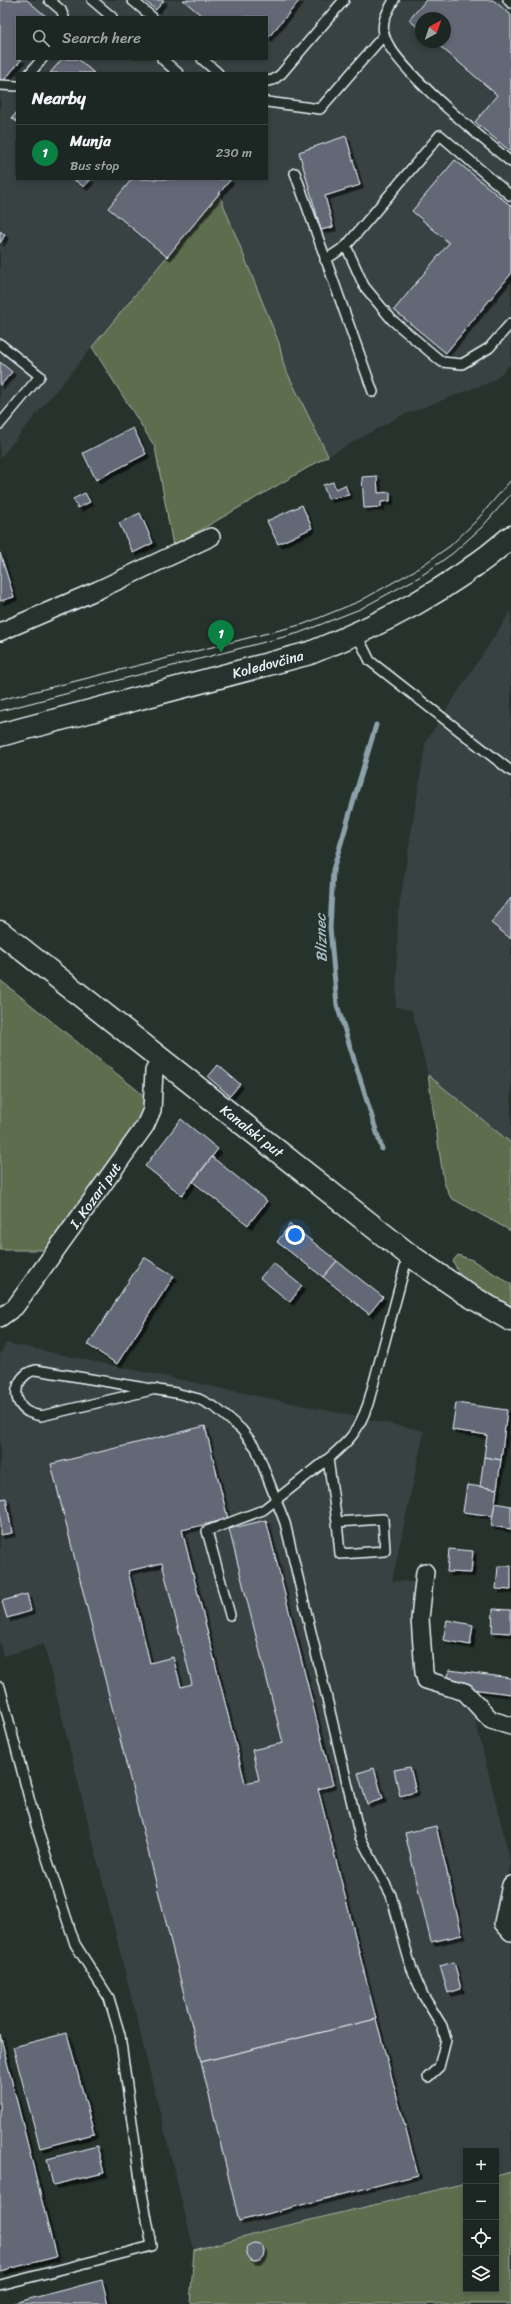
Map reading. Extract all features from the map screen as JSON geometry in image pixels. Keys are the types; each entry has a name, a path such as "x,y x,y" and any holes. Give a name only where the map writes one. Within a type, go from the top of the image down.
{"street":[{"name":"Koledovčina","path":"0,735 310,653 357,634 399,613 466,574 511,537"},
{"path":"0,632 98,590 211,538"},
{"name":"Kanalski put","path":"0,932 408,1254 465,1293 511,1320"},
{"name":"I. Kozari put","path":"0,1318 15,1307 144,1126 152,1110 154,1071 161,1058"},
{"path":"425,1572 420,1619 424,1672 426,1680 465,1692 491,1720 511,1726"},
{"path":"511,1885 503,1923 511,1932"}],"lane":[{"path":"49,0 61,10 64,16"},
{"path":"92,0 111,16"},
{"path":"132,0 151,16"},
{"path":"268,80 281,74 344,0"},
{"path":"394,0 384,17 384,35 396,55 449,110 511,162"},
{"path":"508,0 511,3"},
{"path":"268,102 320,109 384,35"},
{"path":"31,72 41,60"},
{"path":"163,60 177,72"},
{"path":"203,60 217,72"},
{"path":"0,85 16,86"},
{"path":"325,260 346,246 440,135 511,196"},
{"path":"295,173 373,392"},
{"path":"346,246 364,286 392,320 442,362 462,364 489,348 511,324"},
{"path":"0,344 40,376 0,424"},
{"path":"357,634 370,661 511,771"},
{"path":"230,1614 207,1531 263,1510 348,1442 360,1426 368,1404 408,1254"},
{"path":"156,1389 40,1416 28,1412 21,1406 17,1397 18,1386 22,1377 29,1371 36,1370 156,1389 199,1400 216,1408 241,1428 256,1448 285,1522 360,1837 391,1895 410,1967 423,1995 442,2026 446,2040 439,2067 428,2077"},
{"path":"328,1459 340,1554 385,1551 383,1519 337,1522"},
{"path":"0,1687 36,1825 75,1944 109,1998 120,2035 141,2187 152,2246 0,2285"}],"shaded area":[{"path":"0,0 511,0 511,364 493,381 400,416 328,456 284,366 279,343 219,194 0,458"},
{"path":"511,611 511,1143 428,1075 412,1010 396,1007 398,915 426,741"},
{"path":"6,1343 424,1431 392,1581 417,1582 422,1687 470,1699 511,1864 495,1926 511,1939 511,2172 499,2175 499,2148 463,2148 463,2184 260,2232 194,2250 44,1644 3,1656 0,1643 0,1355"}],"green space":[{"path":"219,194 279,343 284,366 328,456 173,546 155,447 92,347"},
{"path":"0,980 152,1102 45,1250 0,1250"},
{"path":"428,1075 511,1143 511,1231 451,1198 444,1183"},
{"path":"458,1255 472,1260 511,1284 511,1306 461,1278 453,1261"},
{"path":"511,2172 511,2304 190,2304 194,2250 260,2232 463,2184 463,2292 499,2292 499,2175"}],"building":[{"path":"0,0 27,0 46,16 16,16 16,60 21,60 0,85"},
{"path":"144,0 164,0 156,10"},
{"path":"183,0 300,0 268,38 268,16 202,16"},
{"path":"426,0 493,0 511,15 511,152 475,122 497,95 442,48 451,48 451,12 416,12"},
{"path":"415,13 415,25 409,20"},
{"path":"61,60 79,60 93,72 51,72"},
{"path":"16,113 16,121 12,118"},
{"path":"346,136 360,185 325,196 333,227 321,230 299,152"},
{"path":"455,160 511,206 511,274 446,353 394,310 449,243 412,211"},
{"path":"74,180 90,180 84,187"},
{"path":"131,180 230,180 167,257 108,208"},
{"path":"0,231 5,235 0,243"},
{"path":"0,362 12,372 0,386"},
{"path":"133,428 146,454 96,480 83,453"},
{"path":"377,476 378,493 390,492 390,501 381,502 381,507 364,508 362,477"},
{"path":"333,482 336,489 345,485 349,495 328,499 323,485"},
{"path":"85,493 90,502 78,508 73,499"},
{"path":"302,505 312,528 278,544 267,521"},
{"path":"140,513 153,543 133,553 119,523"},
{"path":"0,553 14,597 0,601"},
{"path":"511,898 511,939 491,923"},
{"path":"218,1065 240,1084 230,1096 208,1077"},
{"path":"181,1119 218,1149 182,1195 145,1166"},
{"path":"212,1157 267,1201 248,1225 193,1182"},
{"path":"290,1224 337,1261 323,1277 277,1242"},
{"path":"144,1257 174,1276 117,1364 88,1345"},
{"path":"337,1261 383,1297 369,1314 323,1277"},
{"path":"273,1263 302,1286 290,1302 260,1278"},
{"path":"456,1403 507,1410 501,1460 484,1457 487,1435 452,1430"},
{"path":"205,1426 228,1519 182,1530 245,1783 259,1780 252,1750 283,1743 229,1529 266,1520 333,1785 318,1789 376,2019 201,2062 51,1464","holes":["162,1563 192,1684 181,1687 173,1657 150,1663 128,1571"]},
{"path":"484,1457 501,1460 497,1489 480,1487"},
{"path":"467,1485 497,1489 493,1516 463,1512"},
{"path":"6,1498 12,1533 0,1535 0,1499"},
{"path":"495,1503 511,1506 511,1529 491,1526"},
{"path":"449,1549 473,1551 471,1573 447,1572"},
{"path":"498,1566 511,1566 511,1590 496,1589"},
{"path":"27,1594 31,1611 7,1618 2,1601"},
{"path":"493,1609 511,1610 511,1633 492,1632"},
{"path":"447,1620 473,1625 470,1645 443,1640"},
{"path":"449,1670 511,1678 511,1694 447,1686"},
{"path":"410,1767 416,1792 400,1796 394,1770"},
{"path":"374,1768 383,1799 367,1804 358,1773"},
{"path":"436,1826 462,1935 431,1942 405,1833"},
{"path":"454,1962 461,1989 448,1993 440,1966"},
{"path":"376,2019 418,2175 239,2221 201,2062"},
{"path":"67,2033 94,2134 40,2148 13,2047"},
{"path":"0,2034 56,2257 0,2271"},
{"path":"97,2146 104,2173 53,2185 47,2159"},
{"path":"255,2243 261,2246 264,2252 261,2258 255,2261 249,2258 246,2252 249,2246"},
{"path":"102,2280 108,2304 10,2304"}],"waterway":[{"name":"Bliznec","path":"376,725 333,870 330,928 337,1005 382,1149"}],"tram line":[{"path":"0,700 304,624 360,601 417,569 450,546 476,521 511,480"},
{"path":"0,711 299,633 360,609 421,576 453,553 482,527 511,494"}],"place":[{"name":"Munja","path":"221,653"}]}
